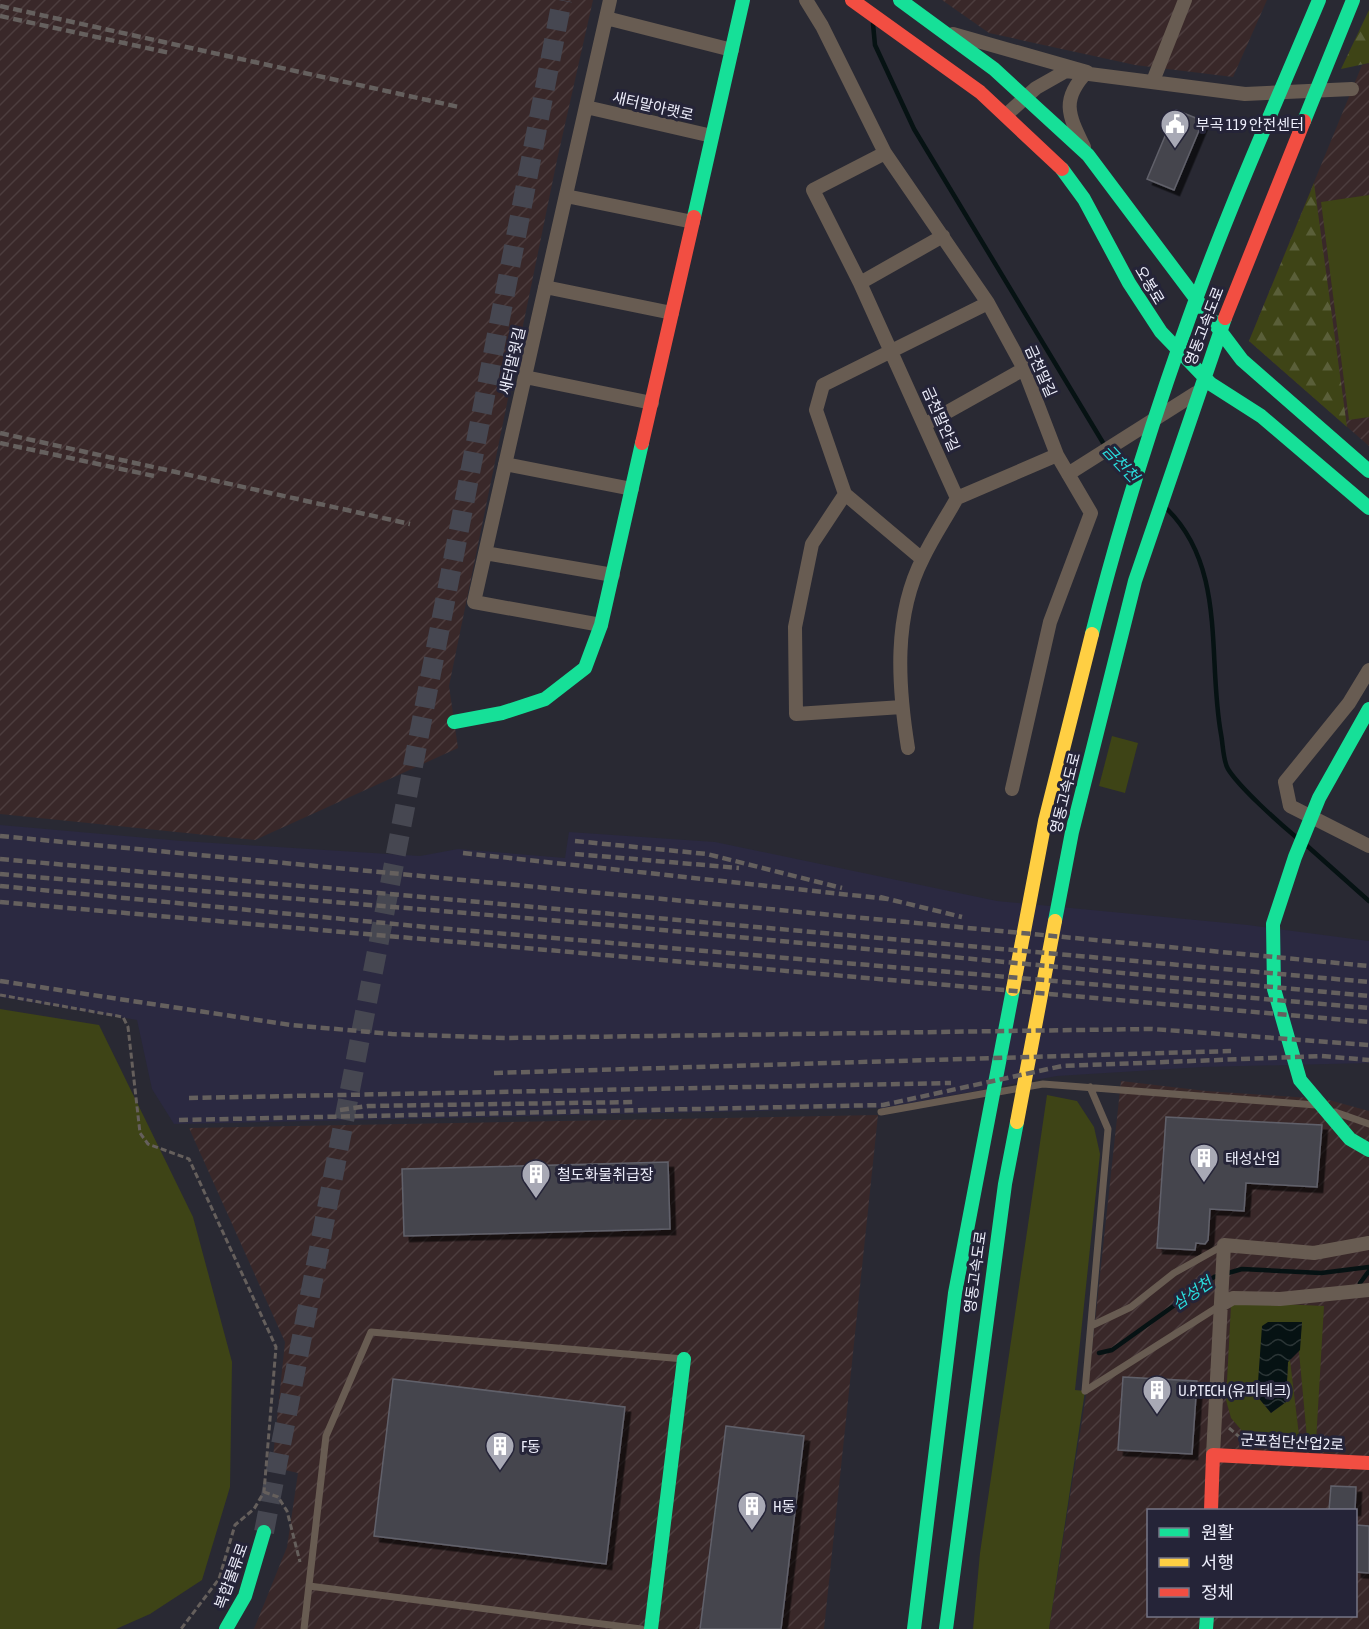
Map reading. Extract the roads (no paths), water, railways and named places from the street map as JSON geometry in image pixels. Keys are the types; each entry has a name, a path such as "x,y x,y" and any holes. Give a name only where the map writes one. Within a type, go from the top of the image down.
{"main road":[{"path":"454,722 502,713 545,699 585,668 601,625 743,0"},
{"name":"오봉로","path":"852,0 980,92 1068,175 1084,199 1145,310 1161,332 1211,384 1262,416 1369,508"},
{"name":"오봉로","path":"900,0 1026,97 1088,155 1242,360 1369,471"},
{"name":"영동고속도로","path":"914,1629 955,1293 974,1181 1045,821 1107,575 1182,338 1229,215 1319,0"},
{"name":"영동고속도로","path":"946,1629 1005,1184 1072,832 1135,582 1211,352 1352,0"},
{"path":"1369,709 1319,798 1295,857 1273,924 1274,989 1300,1080 1350,1139 1369,1150"},
{"path":"651,1629 684,1359"},
{"path":"1211,1509 1213,1455"},
{"name":"군포첨단산업2로","path":"1213,1455 1369,1462"},
{"name":"복합물류로","path":"226,1629 232,1622 252,1577 264,1532"}],"street":[{"name":"새터말윗길","path":"601,625 474,602 610,0"},
{"name":"금천말길","path":"806,0 822,26 885,153 988,303 1024,369 1058,455 1091,513 1050,622 1012,789"},
{"path":"1153,81 1185,0"},
{"path":"606,18 732,50"},
{"path":"942,31 1087,72"},
{"path":"1006,115 1052,77 1066,71 1245,94 1352,89"},
{"path":"1087,72 1076,84 1069,100 1070,118 1088,155"},
{"name":"새터말아랫로","path":"586,107 712,136"},
{"name":"금천말안길","path":"885,153 813,190 860,283 926,424 957,498"},
{"path":"566,195 693,222"},
{"path":"860,283 943,236"},
{"path":"545,287 672,313"},
{"path":"922,559 845,494 816,410 823,385 988,303"},
{"path":"926,424 1024,369"},
{"path":"525,377 652,403"},
{"path":"1068,474 1211,384"},
{"path":"908,748 902,707 900,669 902,630 908,597 922,559 957,498 1058,455"},
{"path":"505,464 632,489"},
{"path":"845,494 812,544 795,627 796,714 902,707"},
{"path":"485,553 612,575"},
{"path":"1369,670 1349,703 1285,782 1290,806 1369,846"},
{"path":"1213,1455 1224,1245 1314,1253 1369,1243"},
{"path":"1221,1305 1233,1298 1307,1298 1369,1290"}],"lane":[{"path":"881,1112 1042,1084 1311,1104 1369,1124"},
{"path":"1090,1088 1108,1129 1085,1391 1221,1305"},
{"path":"1091,1326 1131,1307 1174,1273 1224,1245"},
{"path":"304,1629 326,1436 371,1332 684,1359"},
{"path":"309,1586 640,1629"}],"water":[{"path":"1268,1322 1302,1322 1300,1350 1288,1362 1286,1402 1271,1413 1257,1396 1262,1326"}],"waterway":[{"name":"금천천","path":"873,24 875,45 914,129 1108,451 1131,474"},
{"name":"금천천","path":"1167,509 1186,532 1199,558 1207,586 1217,705 1226,766 1250,795 1296,837"},
{"name":"금천천","path":"1305,844 1369,901"},
{"name":"삼성천","path":"1099,1353 1112,1350 1214,1277 1242,1269 1321,1273 1369,1267"},
{"path":"1360,1283 1369,1271"}],"tunnel":[{"path":"264,1532 562,0"}],"railway":[{"path":"0,6 459,107"},
{"path":"0,16 170,53"},
{"path":"0,433 410,524"},
{"path":"0,443 154,476"},
{"path":"0,836 1369,966"},
{"path":"575,841 707,854 842,888"},
{"path":"463,853 888,899"},
{"path":"575,854 739,868"},
{"path":"0,859 1369,982"},
{"path":"0,874 620,926 1369,996"},
{"path":"0,886 426,927 1369,1008"},
{"path":"880,897 962,917"},
{"path":"0,902 1369,1022"},
{"path":"0,981 291,1025 392,1034 506,1038 1152,1029 1369,1045"},
{"path":"494,1073 1231,1051"},
{"path":"179,1120 883,1105 1062,1066 1321,1056 1369,1060"},
{"path":"189,1098 951,1083"},
{"path":"340,1110 368,1106 636,1102"}],"place":[{"name":"부곡 119 안전센터","path":"1175,150"},
{"name":"태성산업","path":"1204,1184"},
{"name":"철도화물취급장","path":"536,1200"},
{"name":"U.P.TECH (유피테크)","path":"1157,1416"},
{"name":"F동","path":"500,1472"},
{"name":"H동","path":"752,1532"}]}
